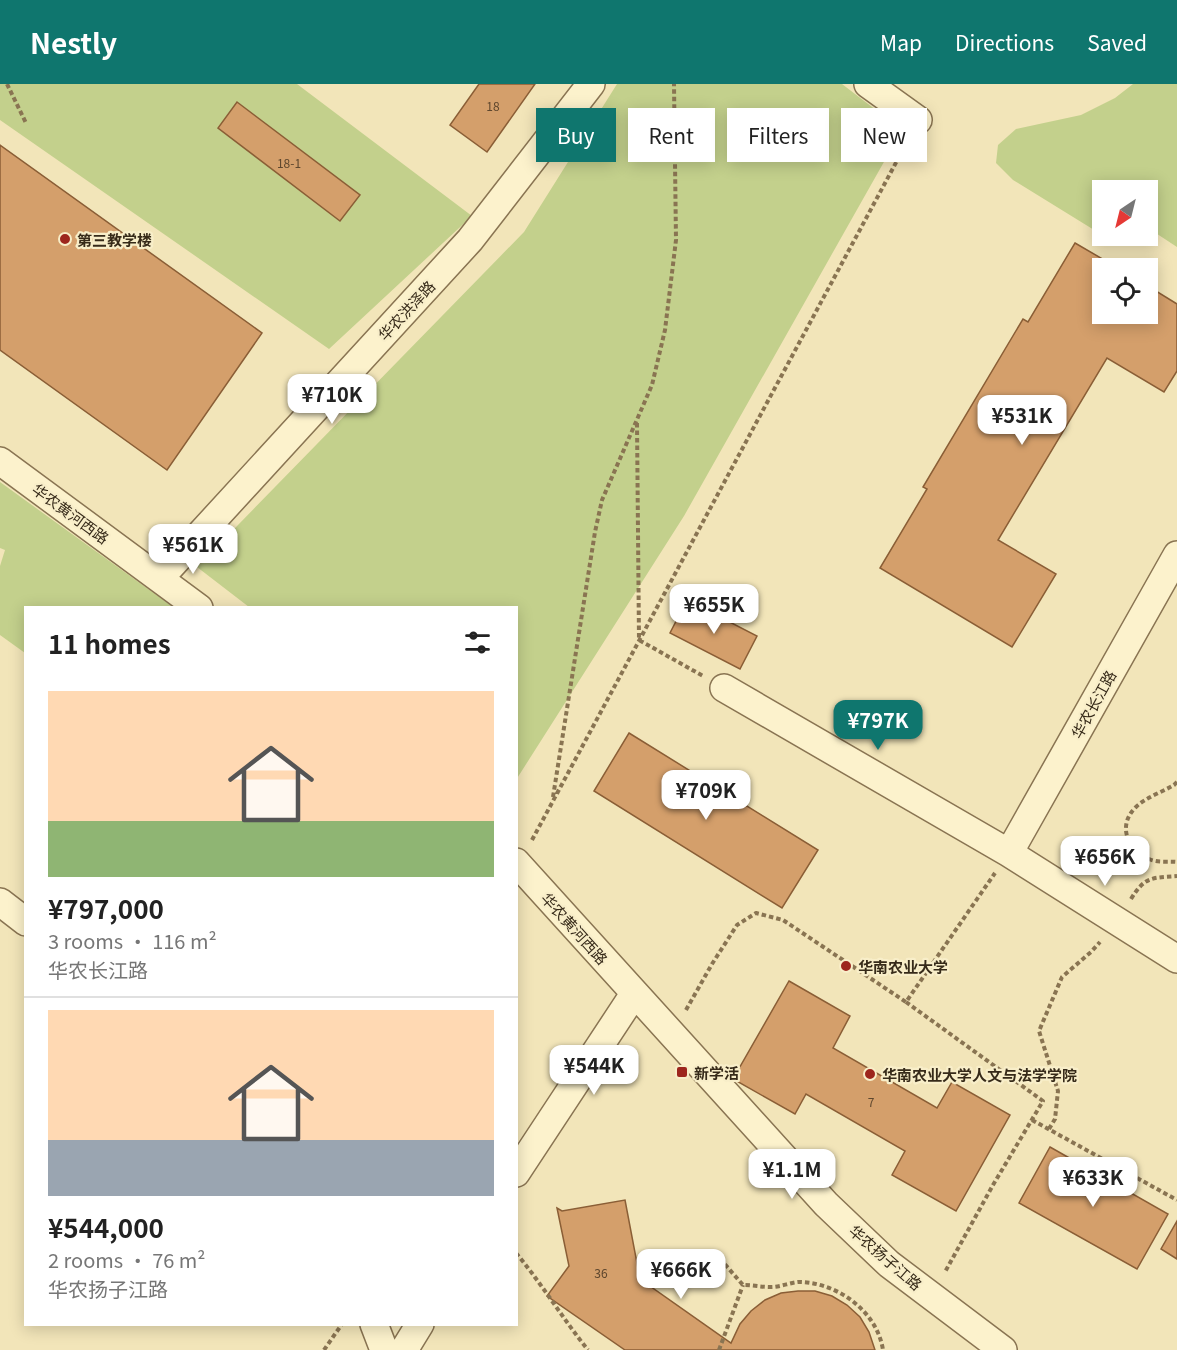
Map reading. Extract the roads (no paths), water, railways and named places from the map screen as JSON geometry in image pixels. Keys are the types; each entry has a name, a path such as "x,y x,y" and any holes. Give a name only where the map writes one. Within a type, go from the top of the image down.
{"street":[{"name":"华农洪泽路","path":"160,578 470,240 591,84"},
{"path":"868,84 901,108"},
{"name":"华农黄河西路","path":"0,461 196,606"},
{"name":"华农长江路","path":"1009,853 1177,555"},
{"path":"724,688 1009,853 1177,960"},
{"name":"华农黄河西路","path":"518,864 634,994"},
{"path":"0,902 24,920"},
{"path":"518,1170 634,994"},
{"name":"华农扬子江路","path":"634,994 826,1203 889,1264 1003,1350"},
{"path":"375,1326 384,1350"},
{"path":"404,1350 419,1326"}],"place":[{"name":"第三教学楼","path":"65,239"},
{"name":"华南农业大学","path":"846,966"},
{"name":"新学活","path":"682,1072"},
{"name":"华南农业大学人文与法学学院","path":"870,1074"}]}
